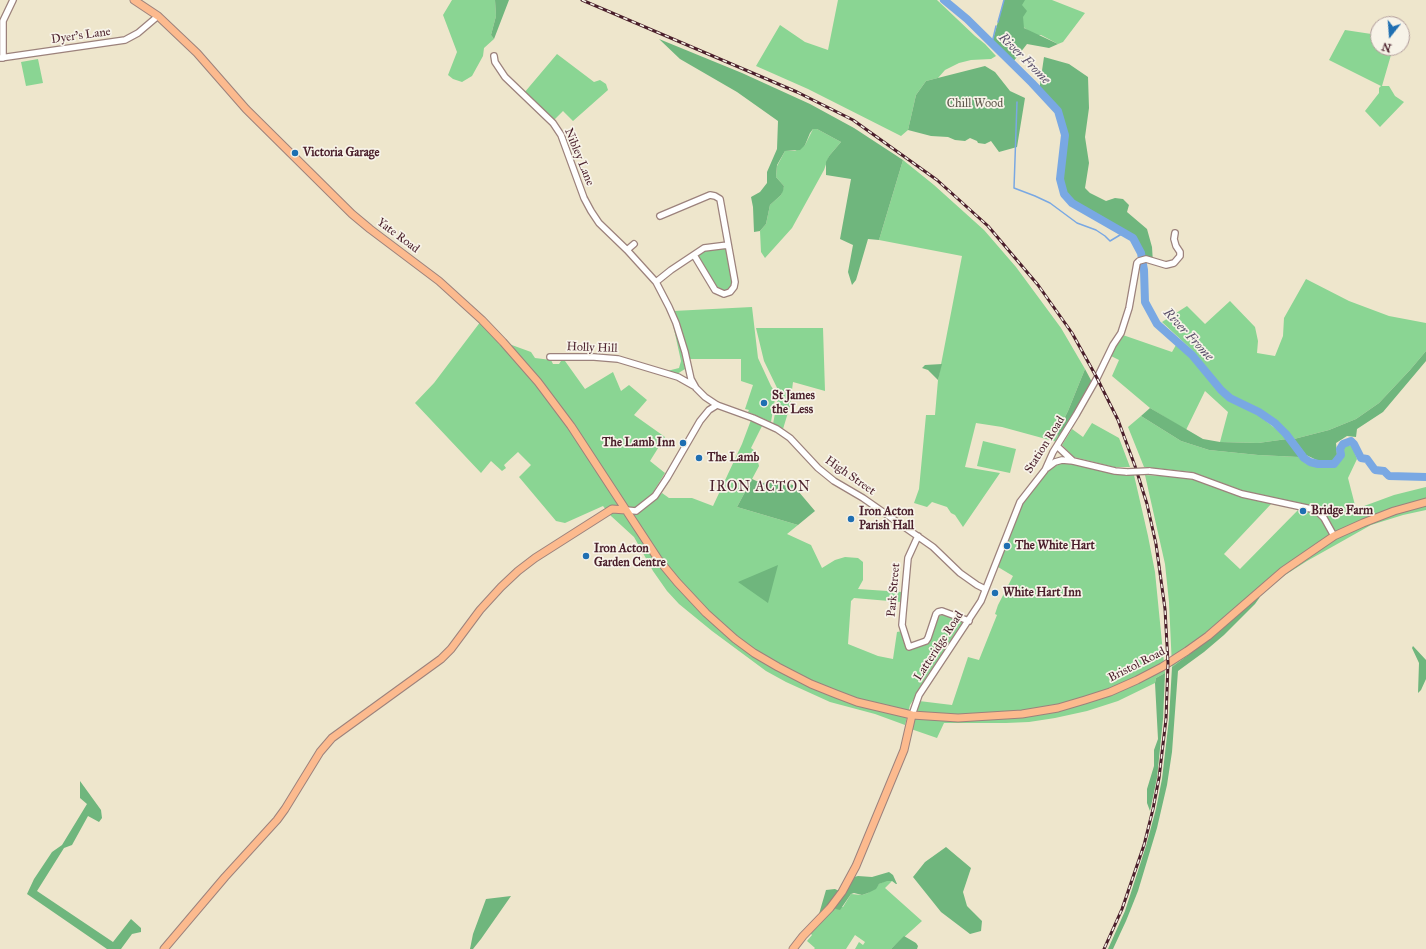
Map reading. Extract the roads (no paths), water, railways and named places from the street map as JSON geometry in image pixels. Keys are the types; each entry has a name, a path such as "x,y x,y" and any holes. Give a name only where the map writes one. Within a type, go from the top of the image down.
{"main road":[{"name":"Yate Road","path":"134,0 158,16 196,53 246,108 352,214 370,230 439,281 504,342 538,382 571,426 648,544 677,582 706,613 735,639 778,667 811,684 857,702 912,715"},
{"name":"Bristol Road","path":"912,715 958,718 1022,714 1058,708 1110,692 1162,667 1187,651 1208,636 1282,571 1334,536 1394,511 1426,502"},
{"path":"164,949 225,877 277,820 320,752 332,738 441,659 451,649 480,610 501,587 534,558 612,510 626,510"},
{"path":"793,949 803,936 830,908 842,892 856,866 904,750 912,715"}],"street":[{"path":"1,58 3,21 13,0"},
{"name":"Dyer's Lane","path":"1,58 125,40 138,33 158,16"},
{"name":"Nibley Lane","path":"494,56 495,62 505,77 553,123 560,135 590,211 599,223 627,250 656,282 676,323 685,352 690,379 705,397 717,405"},
{"path":"662,214 710,195 720,200 735,282 734,287 730,292 724,294 715,290 694,255"},
{"name":"Station Road","path":"985,589 1020,502 1045,470 1121,333 1129,308 1136,267 1139,261 1146,259 1166,265 1174,263 1180,256 1180,252 1174,239 1175,233"},
{"path":"627,250 634,244"},
{"path":"656,282 704,248 728,245"},
{"name":"Holly Hill","path":"550,357 611,357 678,377 696,388"},
{"path":"678,377 689,371"},
{"name":"Nibley Lane","path":"705,397 709,410"},
{"path":"626,510 636,511 660,490 695,429 709,410 717,405"},
{"name":"High Street","path":"717,405 753,418 777,429 790,438 818,468 834,481 863,498 918,536 933,547 960,573 985,589"},
{"path":"1057,446 1073,461"},
{"path":"1045,470 1055,462 1062,460 1073,461 1115,471 1149,471 1193,476 1242,494 1316,510 1324,518 1334,536"},
{"name":"Park Street","path":"918,536 908,558 902,613 902,624 910,646 928,638 938,612 969,621"},
{"name":"Latteridge Road","path":"912,715 919,695 969,621 981,601 985,589"}],"waterway":[{"name":"River Frome","path":"944,0 967,19 1032,83 1058,111 1065,135 1060,179 1064,194 1072,203 1133,238 1141,253 1144,270 1145,302 1157,324 1192,355 1221,390 1230,398 1259,412 1275,423 1286,434 1304,458 1310,462 1318,464 1334,464 1341,455 1340,449 1343,444 1351,441 1361,458 1367,459 1375,470 1384,471 1389,476 1426,477"},
{"path":"998,22 1004,0"},
{"path":"992,43 996,26"},
{"path":"1017,102 1014,188 1050,203 1077,223 1096,230 1110,241 1125,232"}],"railway":[{"path":"582,0 797,92 853,120 937,180 988,226 1038,285 1072,333 1097,378 1118,420 1147,504 1156,544 1165,609 1168,663 1166,719 1159,778 1153,809 1144,845 1122,909 1104,949"}],"place":[{"name":"Victoria Garage","path":"295,153"},
{"name":"St James the Less","path":"764,403"},
{"name":"The Lamb Inn","path":"683,443"},
{"name":"The Lamb","path":"699,458"},
{"name":"Bridge Farm","path":"1303,511"},
{"name":"Iron Acton Parish Hall","path":"851,519"},
{"name":"The White Hart","path":"1007,546"},
{"name":"Iron Acton Garden Centre","path":"586,556"},
{"name":"White Hart Inn","path":"995,593"}],"district":[{"name":"IRON ACTON","path":"760,488"}],"park label":[{"name":"Chill Wood","path":"975,104"}]}
